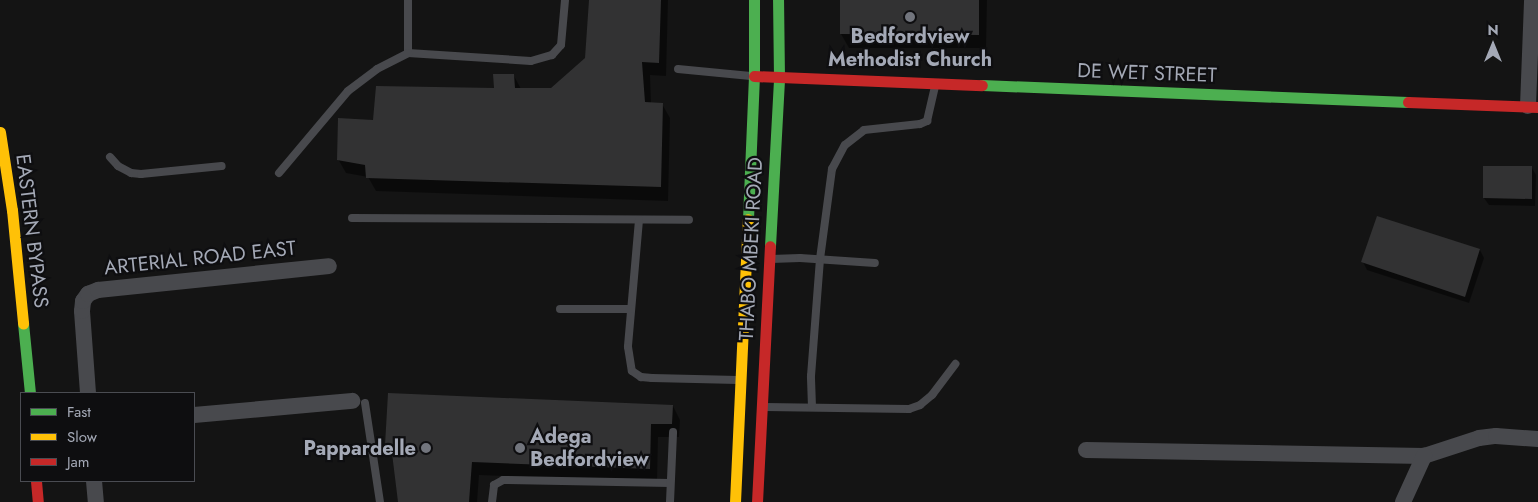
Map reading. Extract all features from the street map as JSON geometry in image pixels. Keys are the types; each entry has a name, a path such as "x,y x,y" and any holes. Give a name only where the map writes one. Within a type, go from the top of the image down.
{"main road":[{"name":"THABO MBEKI ROAD","path":"736,499 751,407 752,380 744,311 758,260 749,209 754,76 754,0"},
{"name":"THABO MBEKI ROAD","path":"757,501 751,407 752,380 758,260 779,78 778,0"},
{"name":"DE WET STREET","path":"754,76 1533,107"},
{"name":"EASTERN BYPASS","path":"0,132 14,230 30,392"},
{"path":"36,482 38,502"}],"street":[{"path":"1532,0 1533,107"},
{"name":"ARTERIAL ROAD EAST","path":"88,392 82,311 83,301 88,294 98,290 329,266"},
{"path":"195,414 358,402"},
{"path":"1086,450 1424,456 1479,438 1496,436 1538,439"},
{"path":"1403,502 1424,456"},
{"path":"94,482 96,502"}],"lane":[{"path":"408,0 408,53"},
{"path":"279,173 348,91 377,69 408,53 531,60 552,55 561,45 566,0"},
{"path":"678,69 754,76"},
{"path":"812,407 811,376 820,259 832,169 845,145 864,130 920,124 927,121 936,83"},
{"path":"110,157 118,166 131,173 141,174 222,166"},
{"path":"352,218 689,220"},
{"path":"639,220 628,347 632,371 641,377 652,378 752,380"},
{"path":"758,260 820,259 875,263"},
{"path":"560,308 631,309"},
{"path":"751,407 908,409 920,405 932,395 955,364"},
{"path":"358,402 380,502"},
{"path":"670,502 673,432"},
{"path":"492,502 494,485 503,480 670,484"}],"building":[{"path":"589,0 661,0 659,63 642,62 645,102 663,103 661,187 366,178 365,165 337,160 338,118 373,120 376,86 494,88 493,74 514,74 515,88 551,88 585,58"},
{"name":"Bedfordview Methodist Church","path":"840,0 979,0 979,35 840,34"},
{"path":"1483,166 1532,166 1532,199 1483,198"},
{"path":"1377,216 1480,249 1465,297 1361,262"},
{"path":"388,393 673,405 672,424 651,424 650,469 472,462 469,502 398,502 391,445 385,445"}],"traffic: fast":[{"path":"748,219 754,76 754,0"},
{"path":"770,246 779,78 778,0"},
{"path":"982,85 1408,102"},
{"path":"23,323 30,392"}],"traffic: slow":[{"path":"0,132 12,210 23,323"},
{"path":"735,502 748,219"}],"traffic: jam":[{"path":"754,76 982,85"},
{"path":"1408,102 1538,107"},
{"path":"757,502 770,246"},
{"path":"36,482 38,502"}],"place":[{"name":"Bedfordview Methodist Church","path":"910,17"},
{"name":"Pappardelle","path":"426,448"},
{"name":"Adega Bedfordview","path":"520,448"}]}
